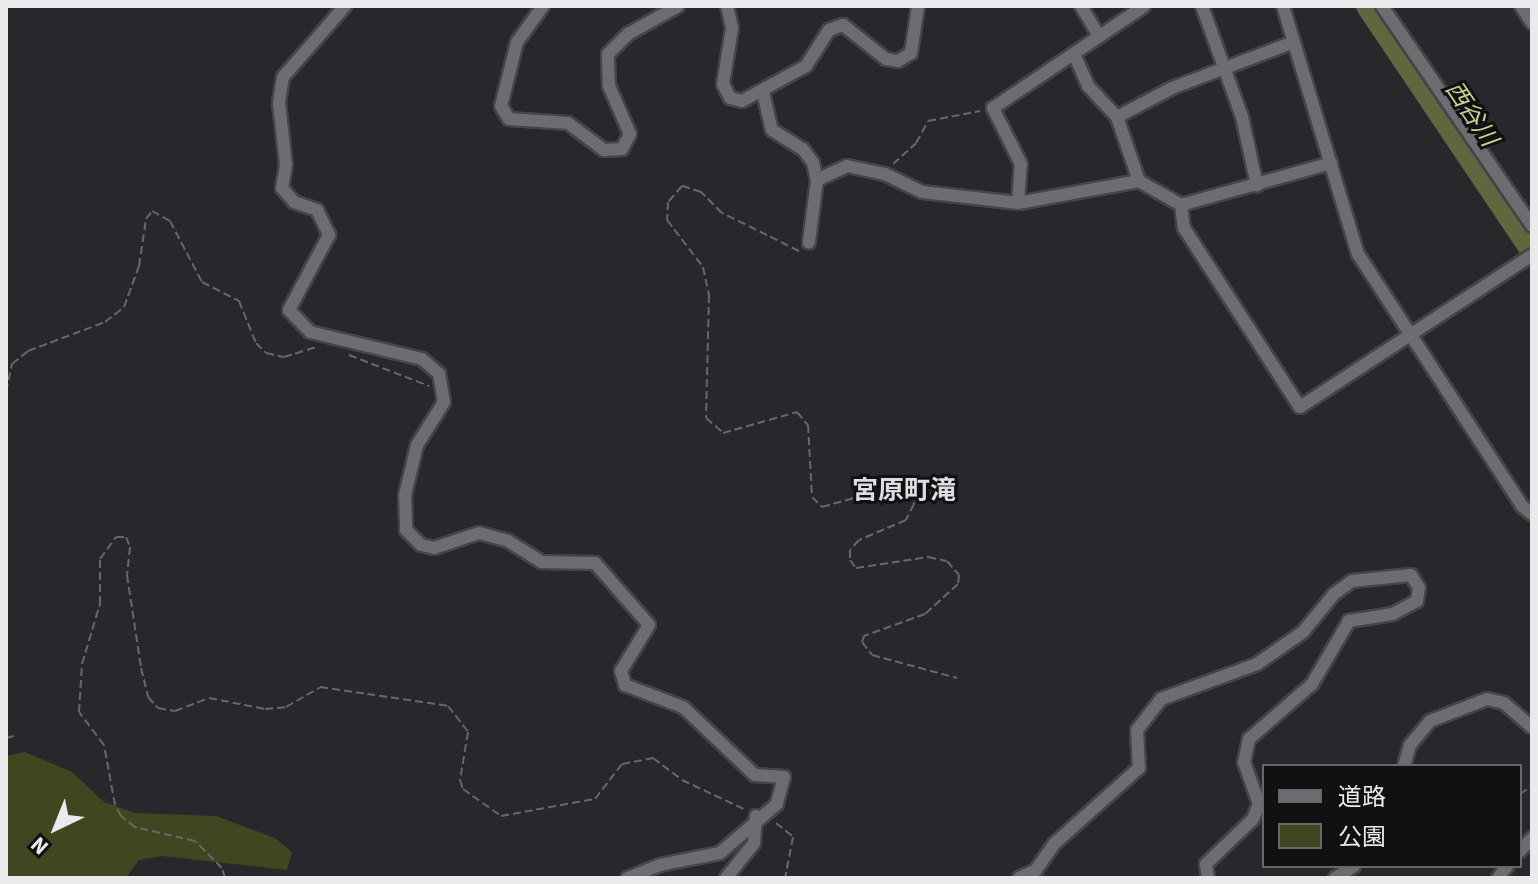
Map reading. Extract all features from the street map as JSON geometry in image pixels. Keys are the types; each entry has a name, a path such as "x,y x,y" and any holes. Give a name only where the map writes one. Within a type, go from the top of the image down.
{"street":[{"path":"345,6 283,77 279,103 286,165 282,188 294,202 317,210 329,235 289,310 310,332 422,359 439,374 445,391 433,424 417,445 405,495 406,530 421,545 434,548 479,533 508,541 542,562 595,563 649,625 621,671 625,685 683,707 755,775 784,777 777,804 756,816 720,853 660,865 628,878"},
{"path":"543,6 517,42 501,106 509,119 568,123 604,150 622,149 630,134 609,86 608,54 628,34 678,6"},
{"path":"727,6 732,28 723,84 730,98 742,101 806,66 829,30 843,25 878,54 898,61 911,53 918,6"},
{"path":"1081,6 1099,36"},
{"path":"1018,203 1021,164 993,108 1144,6"},
{"path":"1202,6 1227,70 1257,185"},
{"path":"1283,6 1358,254 1409,337 1529,507"},
{"path":"1382,6 1532,226"},
{"path":"1521,6 1532,23"},
{"path":"1117,117 1172,88 1227,70 1294,42"},
{"path":"1074,54 1088,86 1117,117 1139,181"},
{"path":"763,92 772,130 803,149 817,180 809,242"},
{"path":"817,180 847,166 885,174 922,192 1018,203 1139,181 1181,205 1331,163"},
{"path":"1181,205 1184,228 1300,407 1532,255"},
{"path":"1019,878 1036,870 1054,844 1139,768 1137,730 1161,699 1257,664 1303,632 1334,594 1352,581 1411,575 1419,588 1417,601 1393,614 1349,621 1312,684 1249,739 1244,762 1259,804 1253,819 1206,864 1208,878"},
{"path":"1405,764 1410,745 1430,721 1487,699 1504,703 1532,727"},
{"path":"726,878 754,843 756,816"}],"path":[{"path":"885,174 916,143 928,121 993,108"},
{"path":"809,242 799,252 789,248 772,235 722,213 701,192 682,186 668,202 667,220 703,267 709,295 706,418 723,433 797,412 808,425 812,497 822,507 900,485 909,491 914,504 906,520 859,540 850,550 850,560 856,568 928,557 947,561 959,575 958,584 925,614 864,636 862,642 872,655 957,678"},
{"path":"6,392 12,364 28,351 105,322 124,307 152,211 170,221 202,282 239,301 256,343 266,353 284,357 319,346"},
{"path":"349,355 445,391"},
{"path":"225,878 222,868 195,841 135,827 121,816 104,745 79,712 82,664 100,604 100,559 116,537 126,537 130,547 127,575 141,668 148,697 158,708 175,711 209,698 265,709 286,707 320,687 448,706 468,732 460,780 463,789 501,816 595,799 622,764 653,758 682,780 789,829 793,837 785,878"},
{"path":"6,738 14,736"}],"green space":[{"path":"25,752 72,772 104,802 135,813 216,816 275,838 292,852 287,870 162,856 139,860 126,878 6,878 6,756"}],"waterway":[{"name":"西谷川","path":"1367,6 1532,252"}],"district":[{"name":"宮原町滝","path":"904,491"}]}
